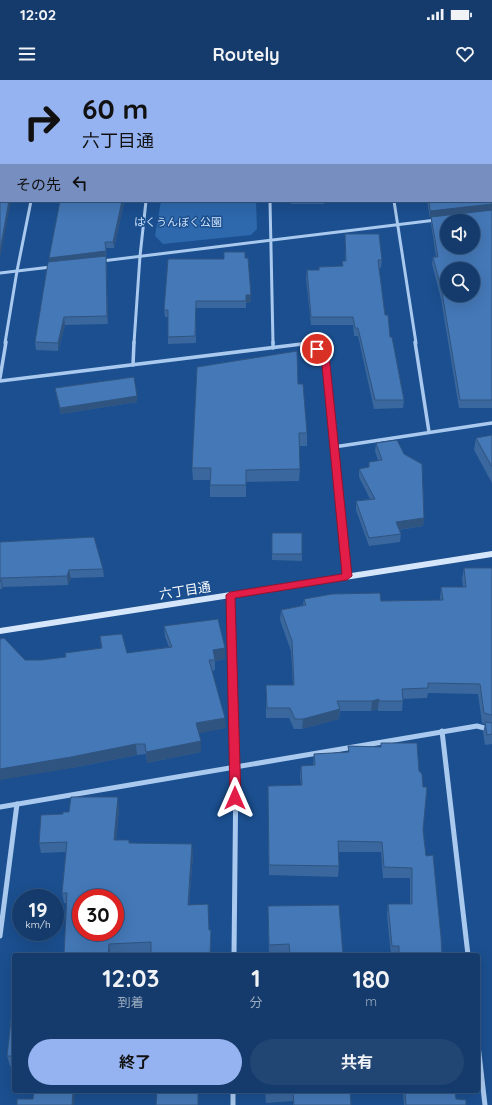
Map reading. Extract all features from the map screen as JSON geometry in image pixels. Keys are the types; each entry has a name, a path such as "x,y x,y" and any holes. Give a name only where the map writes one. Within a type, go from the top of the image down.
{"street":[{"path":"31,202 17,271 0,379 133,365 310,343 325,355 347,576"},
{"path":"133,365 140,256 146,202"},
{"path":"270,202 273,348"},
{"path":"394,202 429,432"},
{"path":"94,262 437,220"},
{"path":"0,273 56,266"},
{"path":"334,446 492,423"},
{"name":"六丁目通","path":"0,631 492,554"},
{"path":"230,595 236,766 234,953"},
{"path":"0,807 476,726 492,730"},
{"path":"442,732 468,953"},
{"path":"0,936 17,804"},
{"path":"480,1062 485,1105"},
{"path":"233,1093 233,1105"}],"green space":[{"name":"はくうんぼく公園","path":"161,202 256,202 257,229 251,235 163,244 155,236"}],"building":[{"path":"0,202 9,202 0,250"},
{"path":"60,202 122,202 113,242 105,242 106,251 49,258"},
{"path":"429,202 492,202 492,204 430,211"},
{"path":"492,210 492,400 460,400 444,302 480,302 480,262 440,262 440,284 433,257 438,257 431,217 440,216 440,254 480,254 480,214 457,214"},
{"path":"345,234 379,234 382,260 378,260 385,315 388,315 390,337 392,337 404,400 375,400 358,328 355,328 353,317 311,317 307,270 319,270 319,267 343,266 342,261 346,261"},
{"path":"224,252 245,252 245,258 248,258 251,295 246,295 246,301 196,301 195,336 168,337 168,310 164,310 168,259 224,259"},
{"path":"106,256 107,316 64,317 58,343 35,342 48,262"},
{"path":"297,351 298,384 303,384 307,433 299,433 300,469 246,470 246,485 210,485 211,468 192,468 197,367"},
{"path":"134,377 137,396 60,408 55,388"},
{"path":"492,435 492,467 476,438"},
{"path":"397,440 404,454 422,464 424,518 396,522 401,534 369,538 356,501 375,499 359,469 369,467 369,462 382,460 376,443"},
{"path":"272,533 302,533 302,554 272,554"},
{"path":"94,537 103,569 69,570 67,576 1,578 0,581 0,542"},
{"path":"464,568 492,568 492,715 484,713 480,684 428,683 428,688 402,689 403,701 379,701 379,699 372,701 337,701 340,709 303,719 295,719 290,708 267,708 266,685 294,685 292,641 281,610 306,605 304,599 332,594 380,593 381,601 443,600 441,587 466,587"},
{"path":"218,619 225,648 213,650 215,660 209,660 225,718 196,723 201,741 146,752 145,744 136,744 0,769 0,639 4,638 25,660 41,660 66,657 65,653 102,648 100,636 122,634 127,653 172,647 164,626"},
{"path":"485,722 492,723 492,734 487,735"},
{"path":"381,743 417,743 419,771 422,774 423,787 427,787 423,830 426,856 433,855 442,953 399,953 399,946 392,946 388,904 412,904 412,868 384,867 382,842 338,841 339,866 269,865 268,786 302,785 301,766 315,765 314,754 349,752 348,746 381,747"},
{"path":"71,797 118,797 114,840 129,840 129,843 192,844 188,905 208,904 209,930 211,930 210,953 151,953 151,942 109,944 108,953 64,953 67,893 64,893 64,889 62,889 67,842 39,843 41,815 63,814 63,812 69,812"},
{"path":"339,905 343,953 290,953 289,944 269,945 268,906"},
{"path":"12,1012 12,1056 7,1056"},
{"path":"34,1093 73,1093 72,1105 17,1105 17,1099 33,1099"},
{"path":"157,1093 198,1093 198,1105 156,1105"},
{"path":"293,1093 350,1093 351,1105 294,1105"},
{"path":"405,1093 455,1093 456,1099 466,1100 466,1105 406,1105"}],"route":[{"path":"235,798 236,766 230,595 347,576 325,355 317,349"}]}
